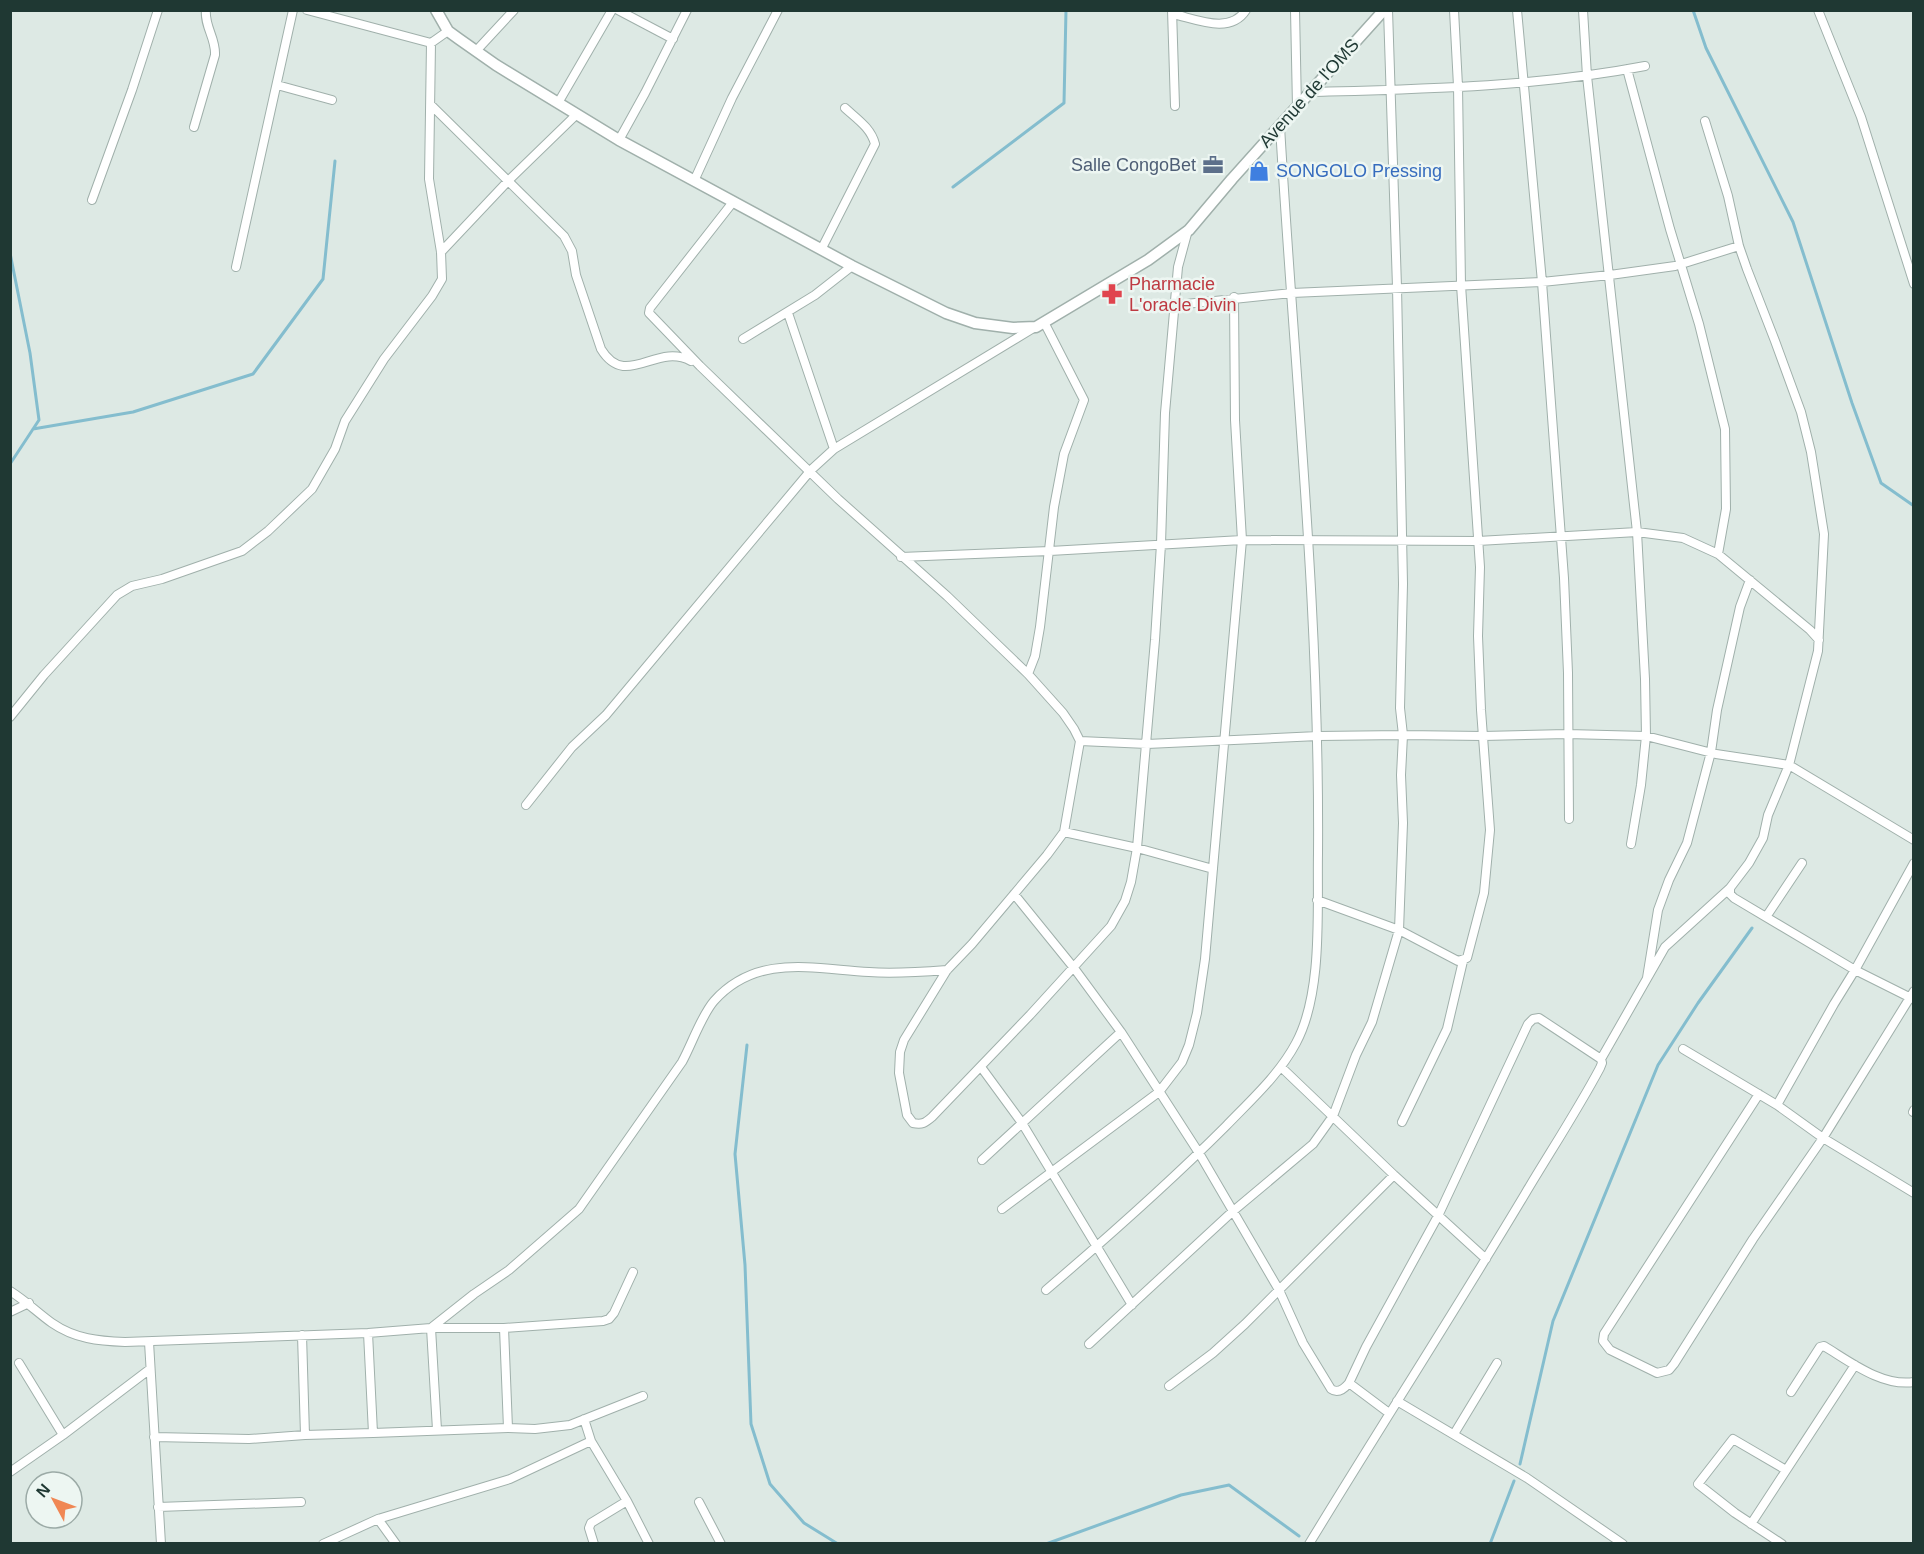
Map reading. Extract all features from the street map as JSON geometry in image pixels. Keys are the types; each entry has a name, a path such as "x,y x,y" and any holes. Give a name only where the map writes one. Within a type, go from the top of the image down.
{"street":[{"path":"92,200 158,10"},
{"path":"194,128 215,55 215,45 205,17 206,10"},
{"path":"236,267 293,10"},
{"path":"307,10 431,43"},
{"path":"436,10 448,31 558,103 619,140 852,266 946,313 975,323 1013,328 1040,325"},
{"path":"476,51 514,10"},
{"path":"558,103 612,10"},
{"path":"618,10 673,39"},
{"path":"619,140 687,10"},
{"path":"694,181 732,98 778,10"},
{"path":"1175,106 1172,12 1226,25 1236,21 1246,10"},
{"path":"1295,10 1297,107"},
{"path":"1089,1344 1232,1212 1313,1144 1333,1116 1356,1055 1372,1022 1399,930 1403,823 1401,775 1403,735 1400,708 1403,584 1397,287 1386,10"},
{"name":"Avenue de l'OMS","path":"1040,325 1148,260 1189,230 1386,10"},
{"path":"1402,1122 1447,1029 1463,961 1467,958 1484,892 1489,841 1478,636 1480,567 1461,285 1458,86 1454,10"},
{"path":"1518,10 1542,282 1560,536 1568,673 1569,819"},
{"path":"1583,10 1587,76 1637,532 1646,679 1646,736 1641,785 1631,843"},
{"path":"1818,10 1861,117 1914,284"},
{"path":"431,43 448,31"},
{"path":"10,717 44,675 117,595 132,586 162,579 242,550 268,531 312,489 335,449 345,421 384,359 432,296 441,279 441,252 429,179 431,43"},
{"path":"1311,92 1524,82 1587,76 1646,66"},
{"path":"1627,69 1680,265 1699,324 1725,429 1726,509 1718,555"},
{"path":"277,86 332,100"},
{"path":"431,105 552,223 569,245 576,275 601,350 614,366 624,367 670,355 682,356 700,366"},
{"path":"822,248 875,144 873,136 845,108"},
{"path":"441,252 508,181 577,114"},
{"path":"1310,1544 1581,1104 1600,1068 1601,1059 1665,947 1730,888 1759,847 1768,815 1789,765 1818,651 1824,534 1811,452 1801,412 1739,246 1728,196 1705,121"},
{"path":"1046,1290 1096,1248 1199,1153 1281,1067 1297,1041 1306,1020 1316,956 1318,736 1280,126"},
{"path":"733,202 650,308 649,313 700,366 1028,674 1063,713 1080,741 1064,832 1014,894 947,970 910,1030 900,1052 899,1073 909,1119 913,1123 925,1123 1074,968 1111,926 1131,882 1137,848 1147,744 1161,544 1165,413 1178,267 1189,230"},
{"path":"1176,305 1234,297 1397,287 1542,282 1610,275 1680,265 1739,246"},
{"path":"743,339 815,295 852,266"},
{"path":"1002,1209 1159,1092 1182,1062 1189,1046 1205,959 1242,540 1235,420 1234,297"},
{"path":"788,313 834,449"},
{"path":"526,805 572,747 606,715 811,470 834,449 1040,325"},
{"path":"1028,674 1035,656 1054,507 1064,454 1084,400 1040,325"},
{"path":"901,557 1242,540 1478,541 1637,532 1683,538 1718,555 1810,630 1819,640"},
{"path":"1647,978 1658,910 1687,843 1711,752 1740,607 1750,580"},
{"path":"1080,741 1147,744 1318,736 1567,734 1646,736 1711,752 1789,765 1914,840"},
{"path":"1064,832 1137,848 1213,870"},
{"path":"1766,917 1802,863"},
{"path":"1777,1105 1914,863"},
{"path":"1730,888 1730,894 1734,898 1855,970 1912,996 1824,1138 1753,1239 1669,1370 1657,1374 1610,1350 1603,1341 1604,1334 1759,1094"},
{"path":"1014,894 1074,968 1121,1032 1199,1153 1279,1290 1303,1343 1331,1389 1337,1391 1344,1389 1349,1383 1366,1347 1438,1216 1528,1024 1533,1019 1539,1018 1601,1059"},
{"path":"1317,900 1399,930 1458,961 1463,961"},
{"path":"431,1328 509,1270 579,1209 682,1062 695,1038 704,1014 734,984 763,971 782,967 900,973 947,970"},
{"path":"982,1160 1121,1032"},
{"path":"1683,1049 1777,1105 1824,1138 1914,1193"},
{"path":"981,1067 1022,1123 1132,1305"},
{"path":"1281,1067 1394,1176 1486,1259"},
{"path":"1169,1386 1213,1353 1394,1176"},
{"path":"10,1291 29,1303 52,1323 72,1334 94,1341 148,1342 368,1333 431,1328 504,1328 603,1321 609,1319 614,1313 633,1272"},
{"path":"10,1312 29,1303"},
{"path":"431,1328 437,1430"},
{"path":"504,1328 508,1428"},
{"path":"368,1333 373,1433"},
{"path":"302,1335 305,1435"},
{"path":"148,1342 160,1544"},
{"path":"1791,1392 1822,1346 1885,1379 1914,1382"},
{"path":"19,1363 63,1435"},
{"path":"1454,1434 1497,1363"},
{"path":"1750,1524 1856,1365"},
{"path":"10,1472 150,1369"},
{"path":"1349,1383 1389,1413"},
{"path":"154,1437 249,1438 437,1430 554,1428 570,1425 643,1396"},
{"path":"1397,1401 1527,1478 1623,1544"},
{"path":"584,1419 591,1441 627,1501 649,1544"},
{"path":"1782,1544 1750,1524 1700,1486 1699,1482 1733,1439 1786,1470"},
{"path":"323,1544 378,1519 510,1479 591,1441"},
{"path":"594,1544 591,1523 627,1501"},
{"path":"158,1507 301,1502"},
{"path":"699,1502 721,1544"},
{"path":"378,1519 396,1544"}],"waterway":[{"path":"953,187 1064,103 1066,10"},
{"path":"1693,10 1706,48 1793,222 1852,403 1881,483 1914,506"},
{"path":"33,429 133,412 253,374 323,279 335,161"},
{"path":"10,253 30,353 39,420 10,464"},
{"path":"1520,1464 1553,1321 1658,1065 1698,1003 1752,928"},
{"path":"747,1045 735,1154 745,1265 751,1424 770,1484 804,1523 838,1544"},
{"path":"1490,1544 1514,1481"},
{"path":"1046,1544 1181,1495 1229,1485 1299,1536"}],"place":[{"name":"Salle CongoBet","path":"1213,165"},
{"name":"SONGOLO Pressing","path":"1259,171"},
{"name":"Pharmacie L'oracle Divin","path":"1112,294"}]}
